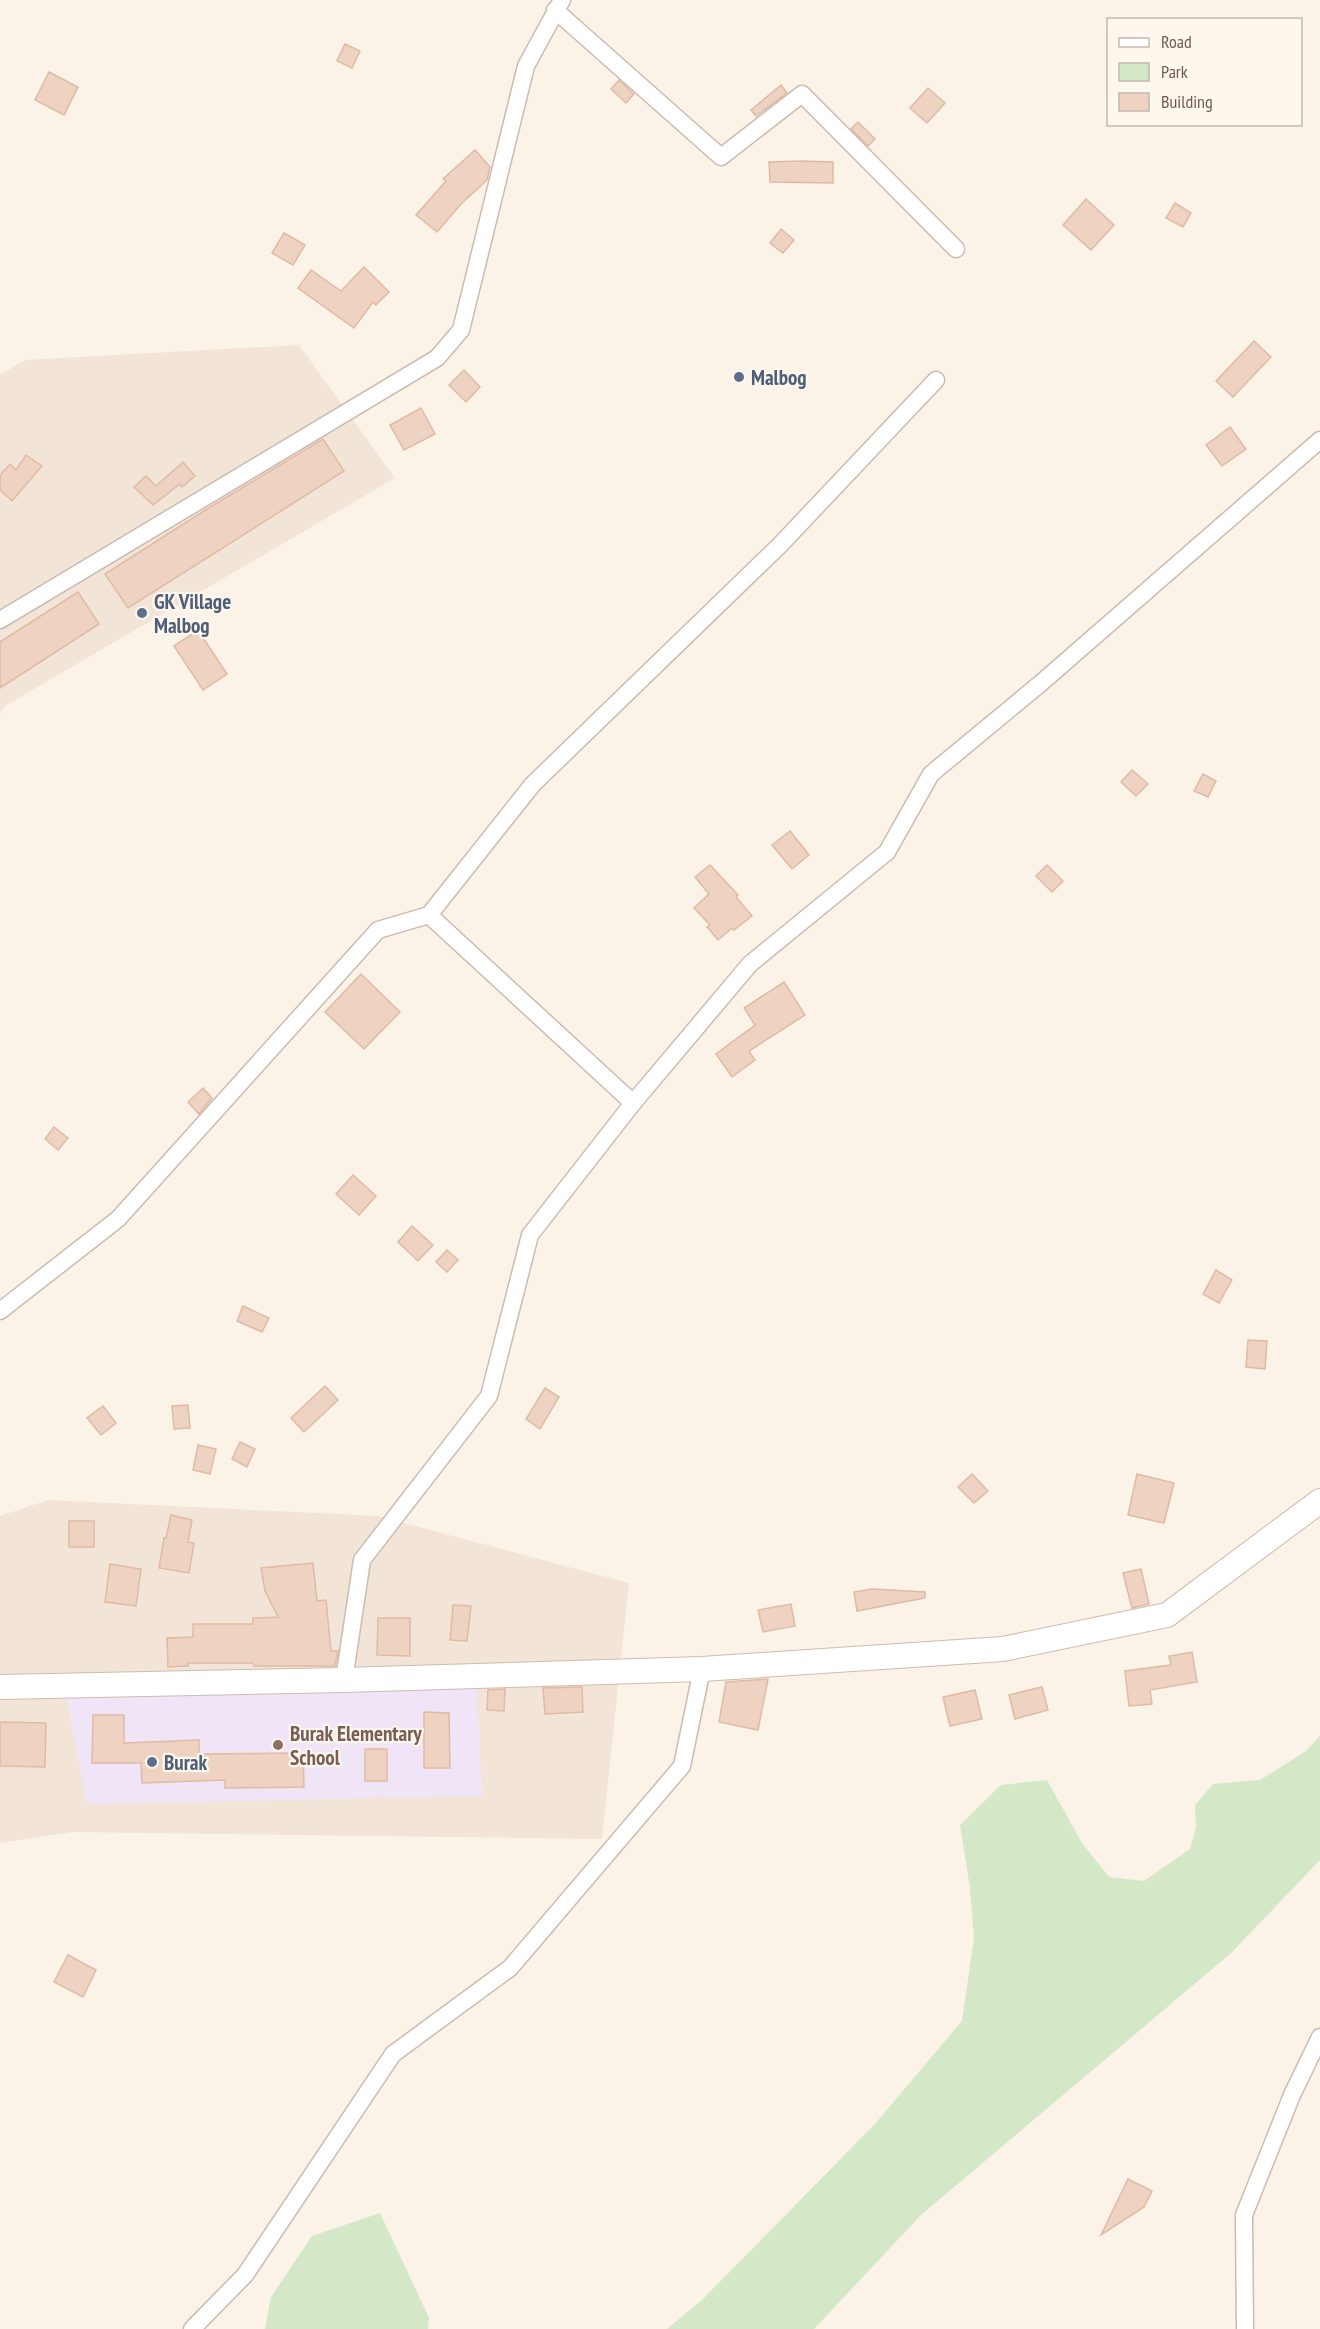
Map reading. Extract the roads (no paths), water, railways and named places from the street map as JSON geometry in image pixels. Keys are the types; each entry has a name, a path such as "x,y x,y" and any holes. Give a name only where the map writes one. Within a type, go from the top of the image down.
{"street":[{"path":"0,620 437,358 461,330 526,66 559,5 721,157 802,94 956,249"},
{"path":"0,1311 117,1219 378,930 429,915 533,784 780,545 936,380"},
{"path":"344,1680 362,1560 489,1396 530,1236 633,1103 750,964 887,852 931,774 1041,683 1320,440"},
{"path":"429,915 633,1103"},
{"path":"0,1687 344,1680 702,1669 1003,1649 1167,1616 1320,1501"},
{"path":"192,2329 245,2275 393,2054 510,1968 682,1766 702,1669"},
{"path":"1245,2329 1244,2215 1292,2095 1320,2037"}],"place":[{"name":"Malbog","path":"739,377"},
{"name":"GK Village Malbog","path":"142,613"},
{"name":"Burak Elementary School","path":"278,1745"},
{"name":"Burak","path":"152,1762"}]}
